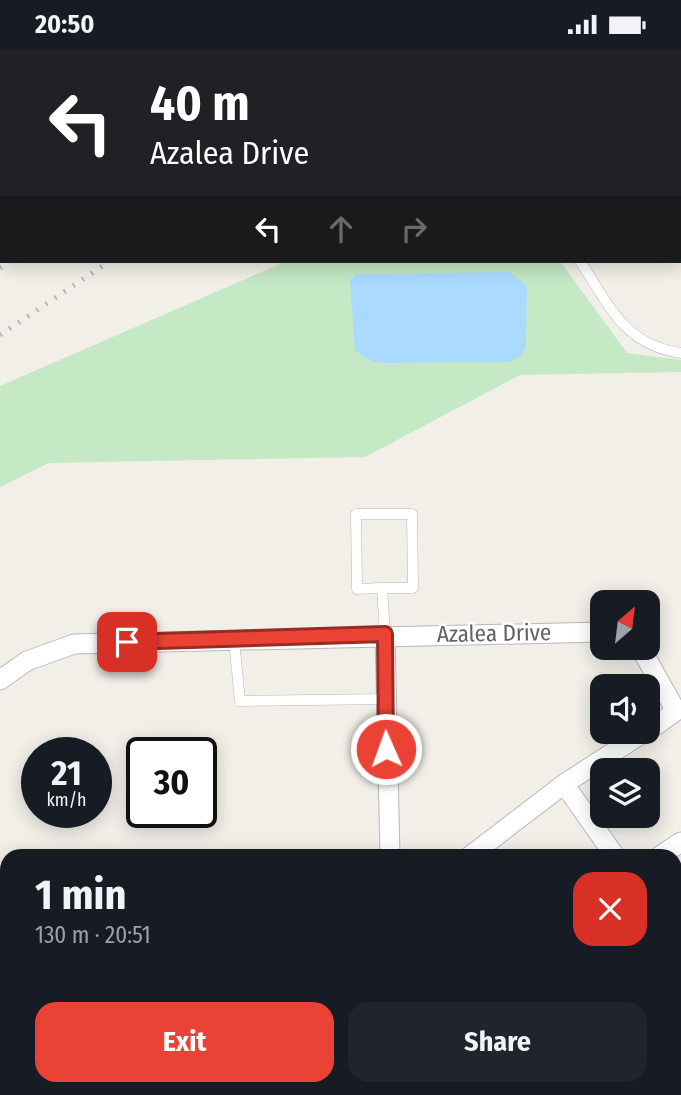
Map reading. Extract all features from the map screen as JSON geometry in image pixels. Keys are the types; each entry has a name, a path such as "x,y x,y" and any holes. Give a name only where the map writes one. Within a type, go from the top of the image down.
{"street":[{"name":"Azalea Drive","path":"0,680 27,661 74,644 385,634 590,632"},
{"path":"385,634 390,849"},
{"path":"660,683 676,711 660,722"},
{"path":"479,849 564,784 627,744"},
{"path":"564,784 610,849"}],"lane":[{"path":"581,263 622,326 649,345 681,353"},
{"path":"356,514 412,514 413,588 382,588 357,589 356,514"},
{"path":"382,588 385,634"},
{"path":"234,640 240,701 385,699"}],"green space":[{"path":"282,263 561,263 627,353 681,360 681,372 520,375 365,457 49,463 0,487 0,386"}],"water":[{"path":"509,272 527,285 526,344 522,356 509,362 380,363 366,359 355,350 350,281 356,274"}],"railway":[{"path":"0,268 7,263"},
{"path":"0,335 107,263"}],"route":[{"path":"127,642 385,634 386,749"}]}
